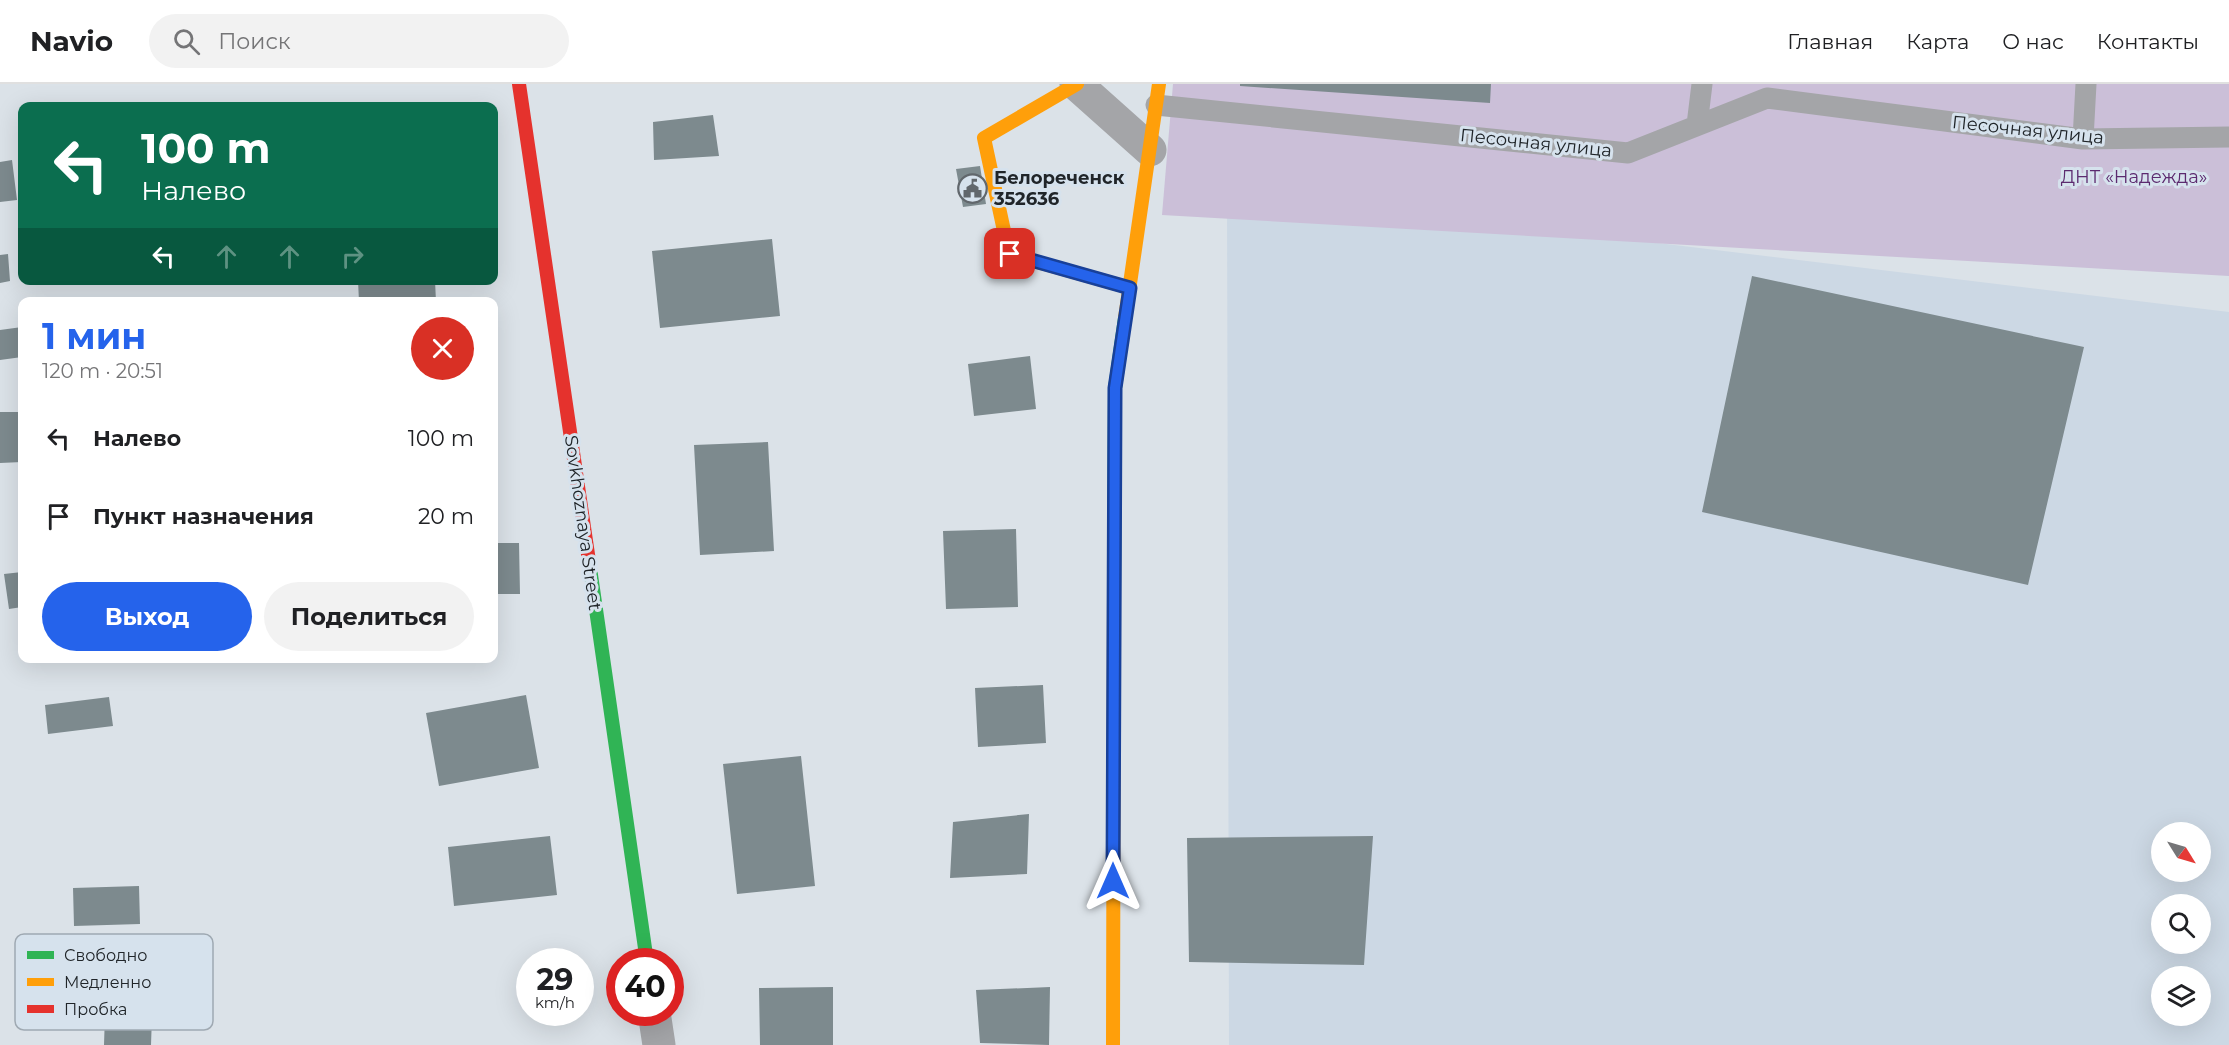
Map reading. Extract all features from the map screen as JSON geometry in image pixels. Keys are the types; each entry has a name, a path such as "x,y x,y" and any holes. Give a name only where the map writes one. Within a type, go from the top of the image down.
{"street":[{"name":"Sovkhoznaya Street","path":"519,84 645,948"},
{"path":"1130,288 1010,254 984,138 1077,84 1150,150"},
{"path":"1113,1045 1115,388 1158,94"},
{"path":"656,1026 659,1045"}],"lane":[{"path":"1697,125 1702,84"},
{"path":"2083,139 2086,84"},
{"name":"Песочная улица","path":"1158,94 1628,153 1767,98 2083,139 2229,137"}],"shaded area":[{"path":"1227,191 2229,312 2229,1045 1229,1045"}],"green space":[{"name":"ДНТ «Надежда»","path":"1173,84 2229,84 2229,276 1162,215"}],"building":[{"path":"1240,84 1491,84 1490,103 1240,86"},
{"path":"713,115 719,156 654,160 653,122"},
{"path":"12,160 17,200 0,202 0,162"},
{"path":"980,166 986,204 963,207 956,169"},
{"path":"772,239 780,316 660,328 652,251"},
{"path":"8,254 10,281 0,283 0,255"},
{"path":"1752,276 2084,347 2028,585 1702,512"},
{"path":"358,285 435,285 436,297 359,297"},
{"path":"18,328 18,358 0,360 0,330"},
{"path":"1030,356 1036,409 974,416 968,364"},
{"path":"0,412 18,412 18,462 0,463"},
{"path":"768,442 774,551 700,555 694,445"},
{"path":"1016,529 1018,607 946,609 943,531"},
{"path":"498,543 519,543 520,594 498,594"},
{"path":"18,572 18,608 9,609 4,574"},
{"path":"1043,685 1046,743 978,747 975,688"},
{"path":"526,695 539,768 439,786 426,713"},
{"path":"109,697 113,726 48,734 45,705"},
{"path":"801,756 815,886 737,894 723,764"},
{"path":"1029,814 1027,874 950,878 953,822"},
{"path":"550,836 557,895 454,906 448,847"},
{"path":"1373,836 1364,965 1189,962 1187,838"},
{"path":"139,886 140,924 74,926 73,888"},
{"path":"833,987 833,1045 760,1045 759,988"},
{"path":"1050,987 1049,1045 980,1043 976,990"},
{"path":"104,1030 152,1030 151,1045 104,1045"}],"traffic: fast":[{"path":"1114,596 1115,388 1125,318"},
{"path":"590,568 645,948"}],"traffic: slow":[{"path":"1077,84 984,138 1009,254 1130,288"},
{"path":"1125,318 1159,84"},
{"path":"1113,1045 1114,596"}],"traffic: jam":[{"path":"519,84 590,568"}],"place":[{"name":"Белореченск 352636","path":"973,188"}],"route":[{"path":"1010,254 1130,288 1115,388 1113,881"}]}
